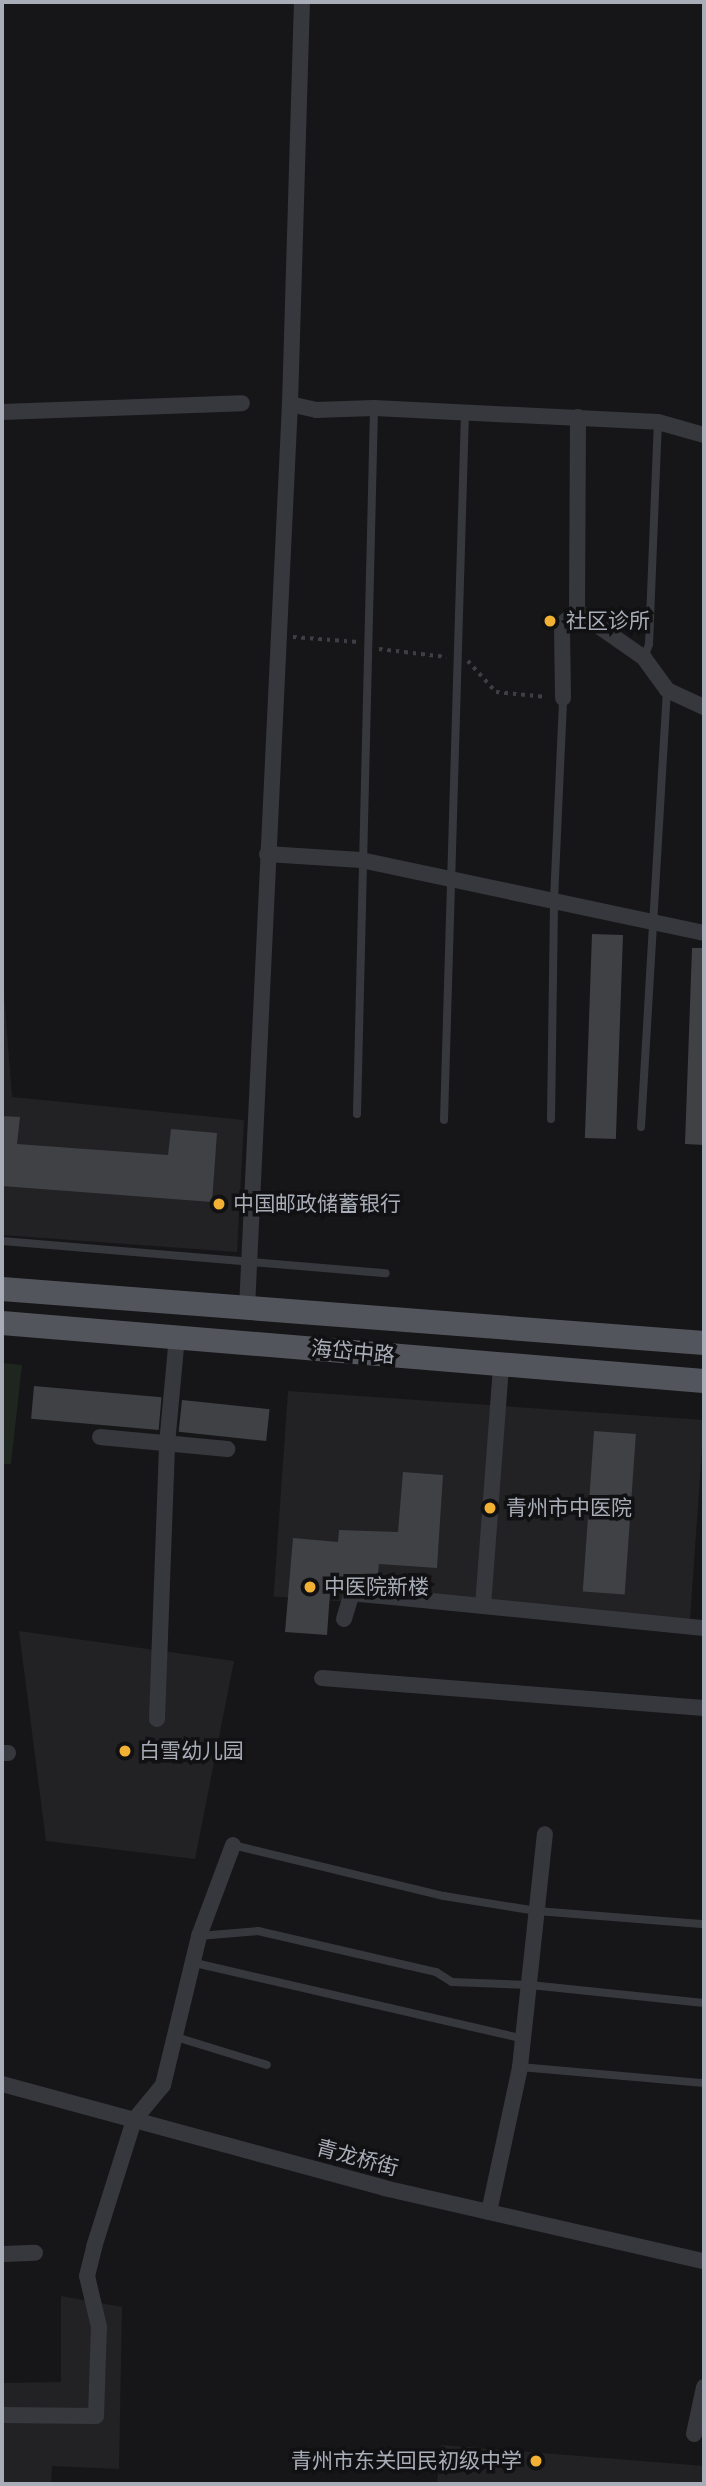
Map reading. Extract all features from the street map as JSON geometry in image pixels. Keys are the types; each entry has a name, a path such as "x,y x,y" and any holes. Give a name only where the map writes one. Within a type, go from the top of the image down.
{"main road":[{"name":"海岱中路","path":"2,1289 704,1343"},
{"name":"海岱中路","path":"2,1323 704,1381"}],"street":[{"path":"247,1308 276,636 290,404 302,2"},
{"path":"2,412 242,403"},
{"path":"290,404 316,410 374,408 579,416 658,422 704,435"},
{"path":"563,698 562,624 577,611 579,416"},
{"path":"577,611 644,658 667,690 704,706"},
{"path":"267,854 361,860 704,933"},
{"path":"158,1719 167,1444 177,1337"},
{"path":"483,1606 502,1364"},
{"path":"100,1437 227,1450"},
{"path":"344,1619 352,1593 704,1628"},
{"path":"322,1678 704,1708"},
{"path":"489,2212 520,2067 545,1834"},
{"path":"2,2414 96,2416 99,2327 87,2276 134,2120 163,2085 195,1963 199,1936 233,1844"},
{"name":"青龙桥街","path":"2,2084 489,2212 704,2261"},
{"path":"2,2253 35,2253"},
{"path":"694,2434 704,2387"}],"lane":[{"path":"357,1114 361,860 374,408"},
{"path":"444,1121 465,412"},
{"path":"644,658 649,644 658,422"},
{"path":"641,1127 651,922 667,690"},
{"path":"551,1119 554,900 563,698"},
{"path":"2,1241 386,1273"},
{"path":"233,1844 444,1896 537,1911 704,1924"},
{"path":"199,1936 258,1931 436,1972 452,1982 530,1985 704,2003"},
{"path":"195,1963 523,2039"},
{"path":"176,2037 267,2065"},
{"path":"520,2067 704,2084"}],"path":[{"path":"276,636 368,643 386,652 458,657 472,662 496,692 563,698"}],"shaded area":[{"path":"2,967 12,1097 244,1120 237,1252 2,1235"},
{"path":"2,1363 22,1365 11,1464 2,1464"},
{"name":"青州市中医院","path":"288,1391 704,1420 690,1626 274,1596"},
{"name":"白雪幼儿园","path":"19,1631 234,1661 195,1859 46,1841"},
{"path":"61,2296 122,2307 119,2469 52,2466 51,2484 2,2484 2,2383 61,2382"},
{"name":"青州市东关回民初级中学","path":"441,2445 704,2466 704,2484 437,2484"}],"building":[{"path":"592,934 623,935 616,1139 585,1138"},
{"path":"692,948 704,948 704,1145 685,1144"},
{"path":"2,1116 20,1117 17,1144 168,1155 171,1129 217,1133 212,1202 2,1186"},
{"path":"34,1386 162,1397 159,1430 31,1419"},
{"path":"182,1400 270,1409 266,1441 179,1432"},
{"path":"594,1431 636,1434 625,1595 583,1592"},
{"path":"403,1472 443,1475 437,1568 379,1564 377,1582 331,1579 327,1635 285,1632 293,1538 338,1542 339,1530 398,1532"}],"place":[{"name":"社区诊所","path":"550,621"},
{"name":"中国邮政储蓄银行","path":"219,1204"},
{"name":"青州市中医院","path":"490,1508"},
{"name":"中医院新楼","path":"310,1587"},
{"name":"白雪幼儿园","path":"125,1751"},
{"name":"青州市东关回民初级中学","path":"536,2461"}]}
